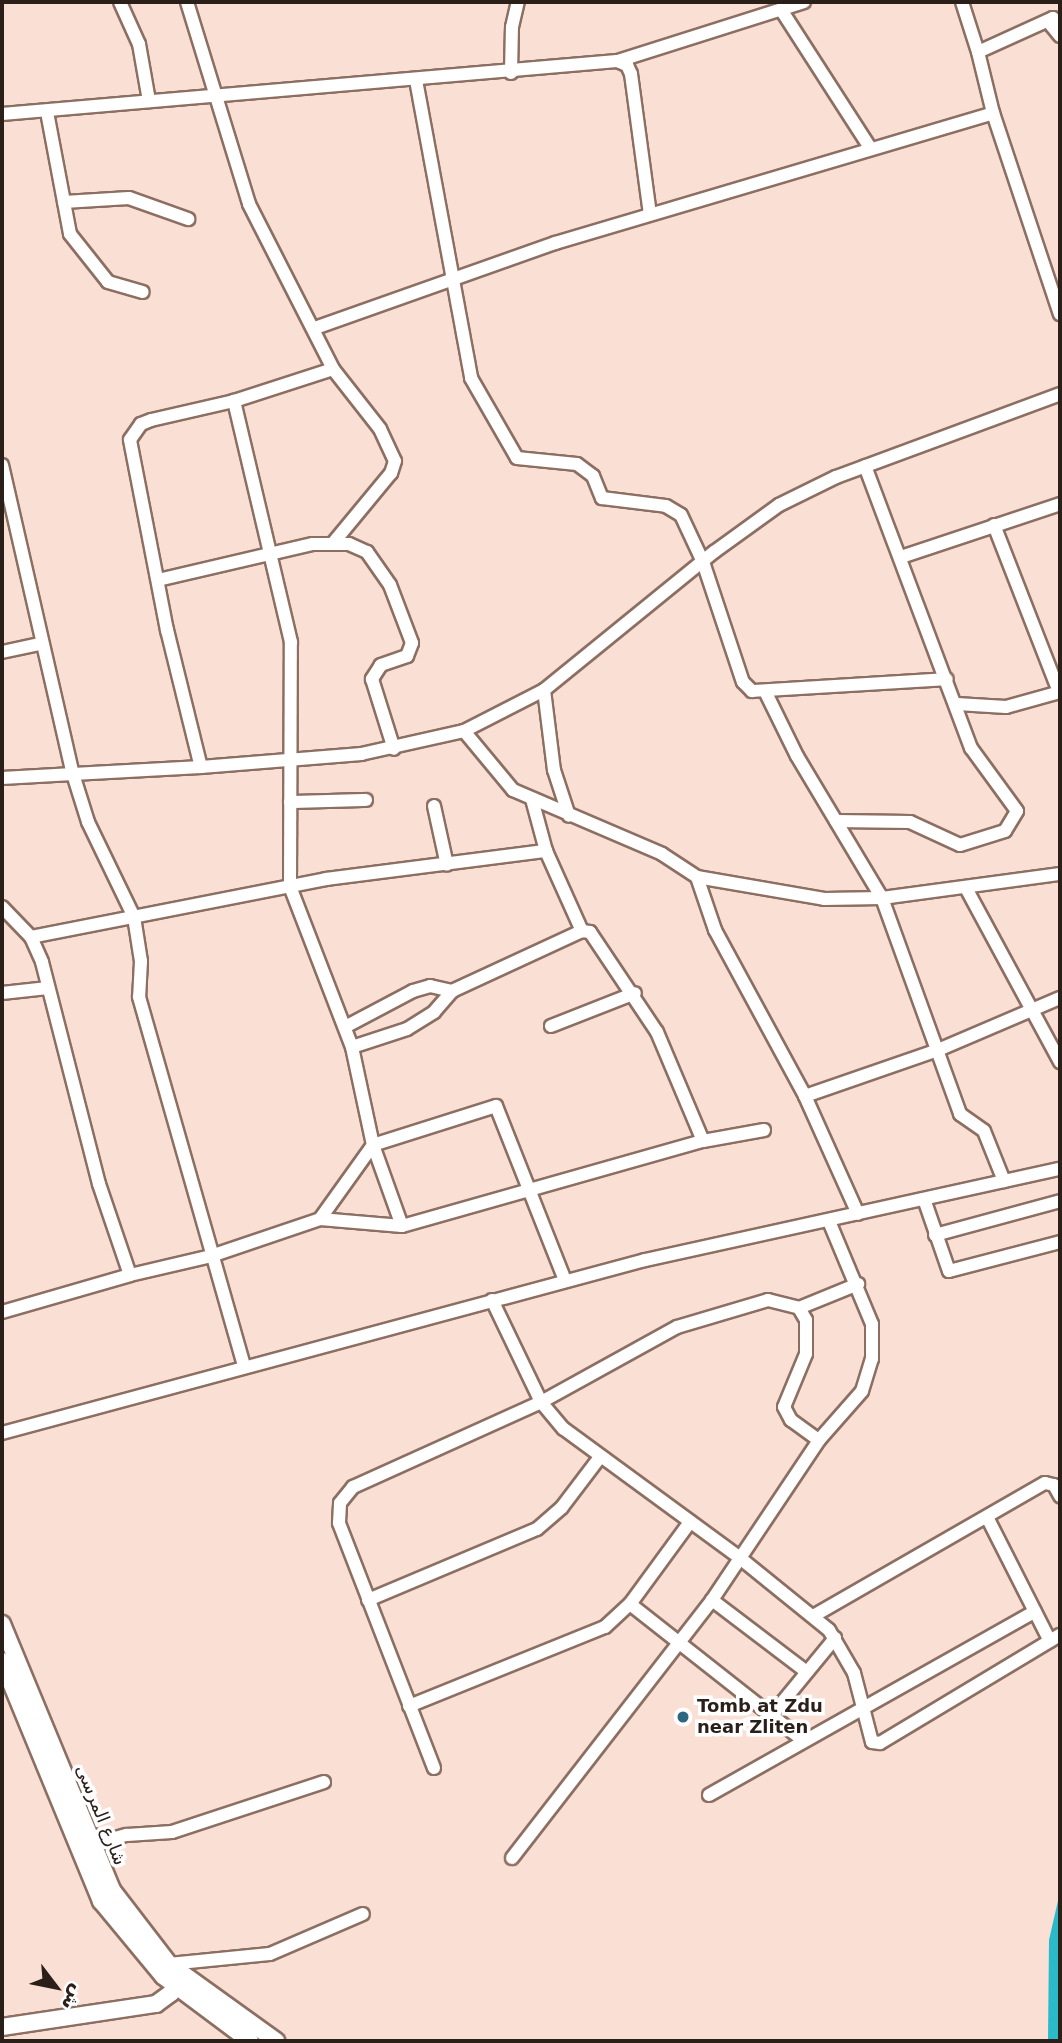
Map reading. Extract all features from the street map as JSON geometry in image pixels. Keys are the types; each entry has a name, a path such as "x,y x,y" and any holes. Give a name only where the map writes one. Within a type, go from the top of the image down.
{"main road":[{"name":"شارع المرسى","path":"2,1624 112,1890 171,1974 276,2041"},
{"name":"شارع المرسى","path":"2,1661 100,1901 200,2005 250,2041"},
{"path":"151,2005 171,1974"},
{"path":"2,2027 151,2005 200,2005"}],"street":[{"path":"120,2 139,44 149,100"},
{"path":"187,2 219,96 256,220 315,328 333,369 380,429 395,461 391,473 334,542"},
{"path":"511,73 512,27 518,2"},
{"path":"2,114 47,112 149,100 511,73 617,61 804,2"},
{"path":"962,2 993,113 1060,314"},
{"path":"782,10 871,149"},
{"path":"978,52 1053,18 1052,26 1060,36"},
{"path":"617,61 627,65 631,74 650,214"},
{"path":"416,80 471,378 517,458 577,464 593,476 598,494 607,500 674,509 703,562 743,682 752,691 766,693 947,679"},
{"path":"47,112 71,234 94,259 105,279 143,292"},
{"path":"315,328 453,276 650,214 993,113"},
{"path":"64,202 129,198 188,219"},
{"path":"201,767 158,580 130,440 141,424 151,419 234,401 333,369"},
{"path":"2,778 290,761 394,749 464,731 544,690 703,562 779,505 865,466 1060,394"},
{"path":"234,401 291,642 290,886 352,1047 373,1145 402,1226"},
{"path":"2,465 73,774 104,859 134,917 141,961 139,997 244,1366"},
{"path":"836,821 910,822 960,845 1010,826 1016,818 1015,803 971,747 865,466"},
{"path":"901,558 1060,504"},
{"path":"957,704 1006,707 1060,692 993,526"},
{"path":"158,580 269,551 334,542 367,552 377,561 412,643 407,656 381,665 372,679 394,749"},
{"path":"2,652 41,644"},
{"path":"544,690 554,770 569,816"},
{"path":"766,693 836,821 882,898 960,1114 984,1132 1004,1181"},
{"path":"464,731 505,781 532,799 662,854 697,877 802,898 882,898 1060,874"},
{"path":"532,799 546,851 582,931 598,938 635,993 675,1068 703,1141"},
{"path":"290,803 366,800"},
{"path":"435,806 447,865"},
{"path":"31,937 290,886 546,851"},
{"path":"697,877 715,930 804,1096 858,1214"},
{"path":"966,888 1030,1012 1060,1062"},
{"path":"2,908 31,937 48,988 96,1171 130,1275"},
{"path":"352,1047 425,1019 452,991 582,931"},
{"path":"345,1027 413,991 430,986 452,991"},
{"path":"2,993 48,988"},
{"path":"551,1026 635,993"},
{"path":"804,1096 938,1050 1060,998"},
{"path":"320,1219 373,1145 496,1106 534,1192 565,1280"},
{"path":"2,1312 130,1275 211,1256 320,1219 402,1226 534,1192 703,1141 764,1130"},
{"path":"2,1433 565,1280 1060,1169"},
{"path":"925,1199 935,1235 951,1271 1060,1242"},
{"path":"935,1235 1060,1201"},
{"path":"512,1858 712,1600 819,1440 856,1401 870,1370 872,1324 858,1284 829,1221"},
{"path":"434,1768 339,1523 345,1493 541,1402 677,1327 768,1300 799,1308 858,1284"},
{"path":"492,1300 541,1402 564,1429 815,1615 835,1638 854,1673 869,1739 880,1743 1055,1638 1035,1611 987,1517"},
{"path":"799,1308 809,1337 802,1368 784,1407 791,1420 819,1440"},
{"path":"368,1601 529,1534 562,1507 600,1457"},
{"path":"815,1615 1045,1483 1054,1485 1060,1496"},
{"path":"408,1706 596,1632 631,1604 690,1522"},
{"path":"712,1600 807,1672"},
{"path":"631,1604 678,1644 804,1741"},
{"path":"709,1795 1035,1611"},
{"path":"771,1716 835,1638"},
{"path":"91,1844 127,1835 172,1832 324,1782"},
{"path":"171,1974 270,1954 363,1914"}],"water":[{"path":"1060,1892 1060,2041 1048,2041 1049,1940"}],"place":[{"name":"Tomb at Zdu near Zliten","path":"683,1717"}]}
